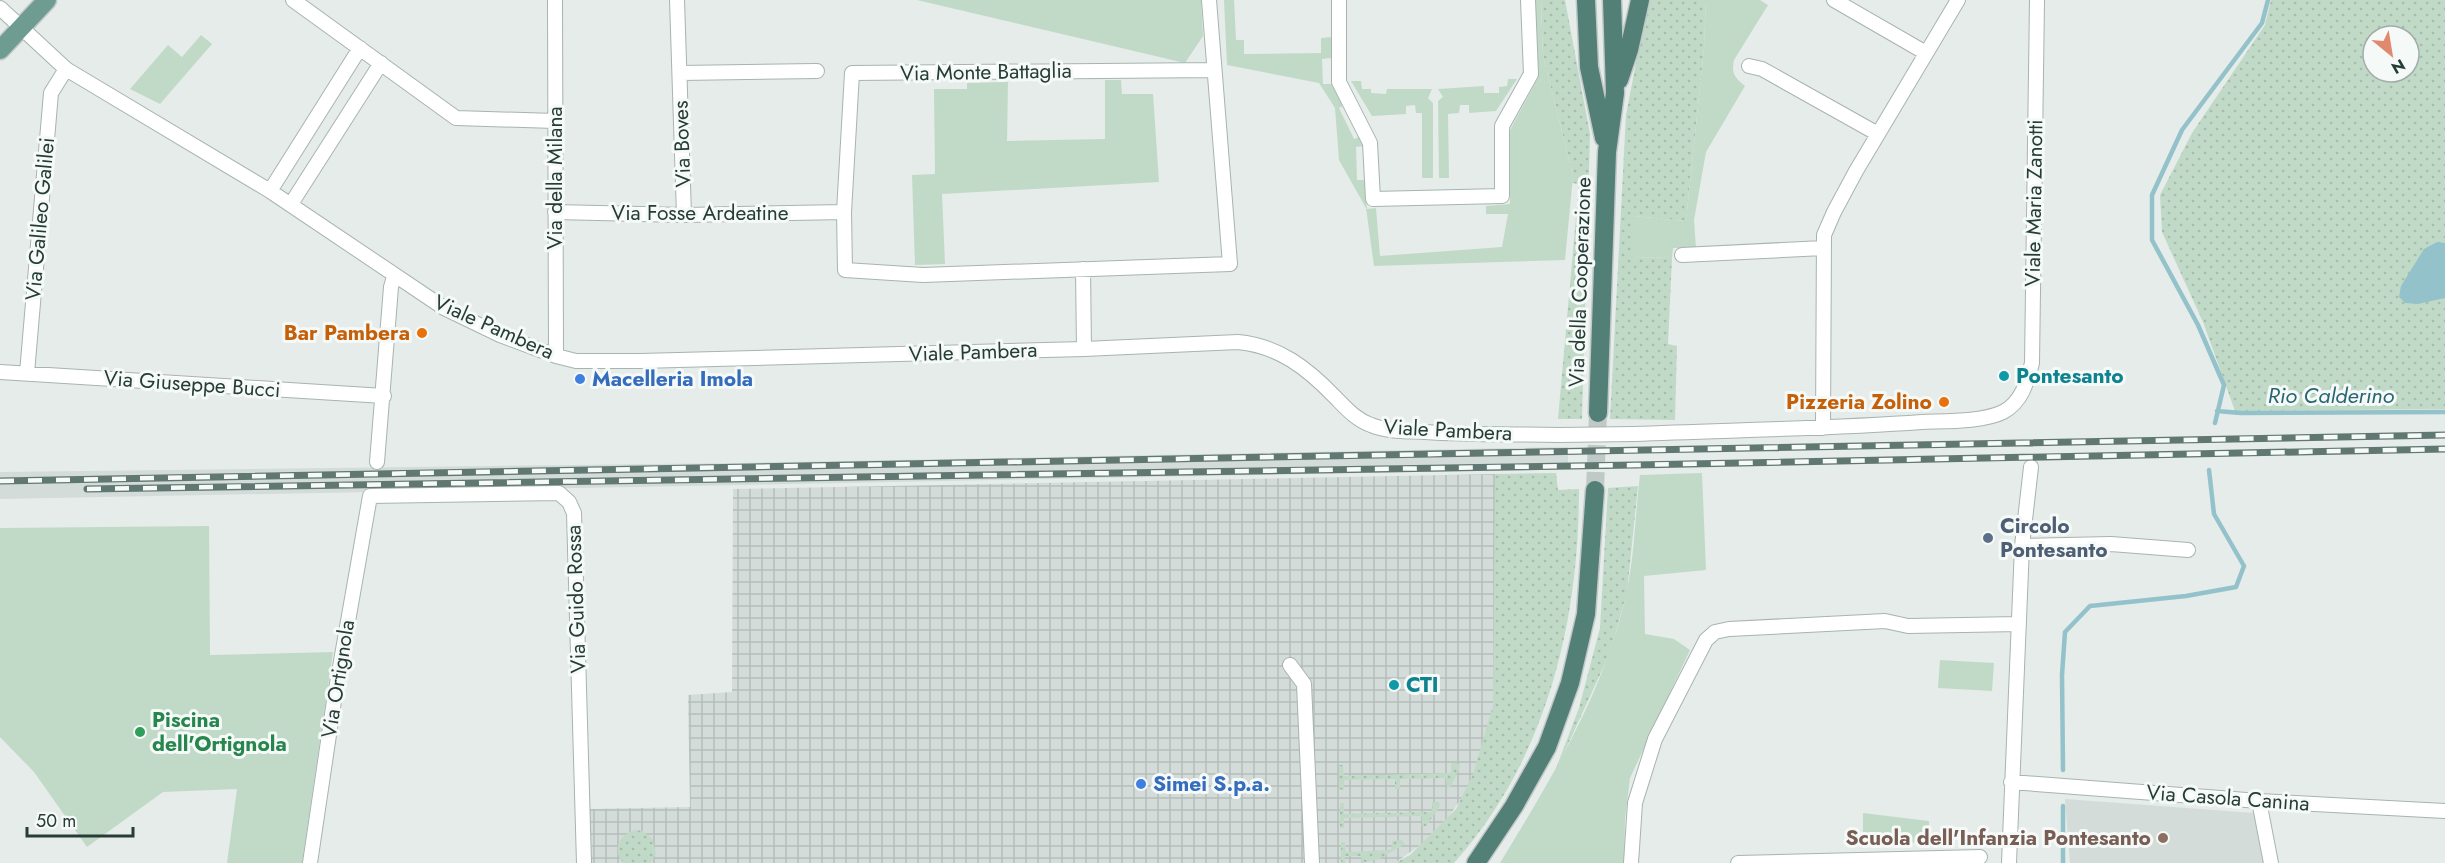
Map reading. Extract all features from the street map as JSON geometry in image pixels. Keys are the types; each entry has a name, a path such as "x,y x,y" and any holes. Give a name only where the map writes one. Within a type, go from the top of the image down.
{"highway":[{"path":"1576,0 1589,67"},
{"name":"Via della Cooperazione","path":"1586,0 1589,67 1607,152"},
{"name":"Via della Cooperazione","path":"1598,413 1607,152 1615,93 1612,0"},
{"path":"1615,93 1629,50 1640,0"},
{"path":"1476,863 1514,806 1547,747 1570,683 1586,614 1595,490"}],"main road":[{"path":"0,50 47,0"}],"street":[{"path":"293,0 456,118 555,122"},
{"name":"Via della Milana","path":"555,0 556,356"},
{"name":"Via Boves","path":"678,0 684,215"},
{"path":"1209,0 1214,70"},
{"path":"1339,0 1339,82 1370,142 1372,199 1502,196 1502,126 1531,74 1528,0"},
{"path":"1834,0 1926,53"},
{"path":"1822,428 1824,235 1834,212 1878,134 1958,0"},
{"name":"Viale Maria Zanotti","path":"2015,403 2027,382 2032,363 2037,0"},
{"name":"Viale Pambera","path":"0,8 66,69 291,204 394,277 444,308 500,335 576,361 1084,349 1238,342 1258,344 1297,362 1315,376 1352,414 1369,425 1385,430 1450,434 1634,434 1822,428 1975,418 2002,413 2015,403"},
{"path":"270,191 360,48"},
{"path":"291,204 381,63"},
{"path":"1749,66 1762,69 1878,134"},
{"name":"Via Galileo Galilei","path":"27,373 51,93 66,69"},
{"name":"Via Monte Battaglia","path":"1214,70 1230,264 923,275 845,270 844,212 852,74 1214,70"},
{"name":"Via Boves","path":"680,73 817,71"},
{"name":"Via Fosse Ardeatine","path":"555,212 684,215 844,212"},
{"path":"1682,255 1823,248"},
{"path":"1083,269 1084,349"},
{"path":"377,462 391,287 394,277"},
{"name":"Via Giuseppe Bucci","path":"0,372 384,396"},
{"path":"2009,863 2022,546 2031,467"},
{"name":"Via Guido Rossa","path":"370,496 559,493 569,502 574,513 584,863"},
{"name":"Via Ortignola","path":"310,863 334,701 370,496"},
{"path":"2022,546 2111,544 2188,550"},
{"path":"1631,863 1635,803 1655,739 1706,640 1715,632 1730,628 1885,621 1908,626 2019,624"},
{"path":"1290,665 1304,684 1312,863"},
{"name":"Via Casola Canina","path":"2011,782 2259,801 2445,811"},
{"path":"2259,801 2271,863"},
{"path":"1738,863 1980,857"}],"shaded area":[{"path":"1568,447 1568,469 0,499 0,472 740,463"},
{"path":"1495,474 1504,705 1469,788 1437,833 1395,863 592,863 590,809 690,807 688,695 732,692 733,489"},
{"name":"Scuola dell'Infanzia Pontesanto","path":"2065,799 2254,813 2264,863 2070,863"}],"green space":[{"path":"917,0 1201,0 1203,36 1185,63"},
{"path":"1224,0 1234,0 1236,40 1244,40 1244,54 1321,53 1321,38 1332,37 1332,58 1322,59 1323,84 1334,84 1346,104 1339,108 1354,139 1362,136 1364,146 1356,147 1357,180 1365,180 1367,209 1376,208 1380,256 1502,247 1508,214 1486,214 1486,206 1510,204 1510,130 1538,78 1534,0 1541,0 1543,56 1573,176 1565,260 1374,266 1366,208 1339,160 1335,108 1319,83 1227,65"},
{"path":"1541,0 1565,0 1590,134 1582,419 1558,419 1579,184 1572,183 1573,176 1543,56"},
{"path":"1648,0 1706,0 1704,48 1686,221 1633,216 1633,257 1672,258 1668,344 1677,346 1675,420 1610,419 1626,115"},
{"path":"1706,0 1760,0 1768,5 1734,60 1735,75 1745,86 1706,152 1694,220 1696,248 1673,248 1672,258 1633,257 1633,216 1686,221 1704,48"},
{"path":"2271,0 2445,0 2445,409 2235,411 2203,322 2162,232 2160,195 2192,133 2265,25"},
{"path":"201,35 212,44 160,104 130,89 168,45 182,57"},
{"path":"1508,79 1517,79 1496,111 1469,113 1469,105 1460,105 1459,113 1448,114 1449,178 1439,178 1438,101 1443,97 1438,89 1484,86 1484,93 1499,93 1499,87 1507,86"},
{"path":"1105,80 1121,80 1122,94 1153,94 1159,182 942,194 945,264 915,265 912,175 935,174 934,89 967,89 967,83 1008,82 1007,141 1105,139"},
{"path":"1351,81 1361,81 1362,89 1371,89 1371,93 1386,94 1387,89 1432,89 1428,98 1433,103 1433,178 1422,178 1422,113 1416,113 1415,105 1406,106 1406,114 1372,116"},
{"path":"1556,473 1558,490 1579,489 1577,540 1564,640 1551,688 1534,735 1512,780 1486,823 1454,863 1395,863 1410,855 1456,809 1473,774 1493,706 1495,474"},
{"path":"1702,473 1706,570 1644,576 1645,634 1674,639 1690,650 1630,778 1625,819 1624,863 1500,863 1557,767 1605,665 1617,630 1629,579 1640,475"},
{"path":"1638,486 1627,592 1610,653 1552,779 1579,708 1600,628 1608,488"},
{"path":"209,526 210,655 333,652 302,863 227,863 237,789 163,792 87,847 34,772 0,737 0,528"},
{"path":"1940,660 1994,663 1992,691 1938,688"},
{"path":"1451,763 1457,763 1460,767 1451,786 1447,788 1446,778 1400,779 1400,789 1395,789 1395,779 1344,780 1344,790 1339,789 1339,765 1343,765 1344,776 1451,773"},
{"path":"1432,802 1439,802 1440,806 1426,826 1422,826 1422,816 1344,818 1344,828 1340,828 1340,803 1344,803 1344,814 1432,812"},
{"path":"1863,813 1929,821 1929,842 1863,844"},
{"path":"635,830 642,831 652,838 656,853 651,863 623,863 620,858 618,848 621,839"},
{"path":"1402,840 1405,844 1379,859 1362,863 1361,856 1345,856 1345,863 1341,863 1341,842 1345,842 1346,852 1391,850 1392,841"}],"water":[{"path":"2437,242 2445,243 2445,298 2418,304 2405,303 2399,297 2401,286 2424,249"}],"waterway":[{"path":"2215,423 2224,385 2198,325 2152,240 2152,195 2182,130 2262,23 2268,0"},
{"name":"Rio Calderino","path":"2217,411 2241,413 2445,412"},
{"path":"2063,770 2062,675 2065,632 2090,606 2186,596 2236,587 2244,566 2214,514 2209,470"},
{"path":"2063,806 2063,863"}],"tunnel":[{"path":"1595,490 1598,413"}],"railway":[{"path":"0,481 2445,435"},
{"path":"87,489 1635,465 2445,449"}],"place":[{"name":"Bar Pambera","path":"422,333"},
{"name":"Pontesanto","path":"2004,376"},
{"name":"Macelleria Imola","path":"580,379"},
{"name":"Pizzeria Zolino","path":"1944,402"},
{"name":"Circolo Pontesanto","path":"1988,538"},
{"name":"CTI","path":"1394,685"},
{"name":"Piscina dell'Ortignola","path":"140,732"},
{"name":"Simei S.p.a.","path":"1141,784"},
{"name":"Scuola dell'Infanzia Pontesanto","path":"2163,838"}]}
